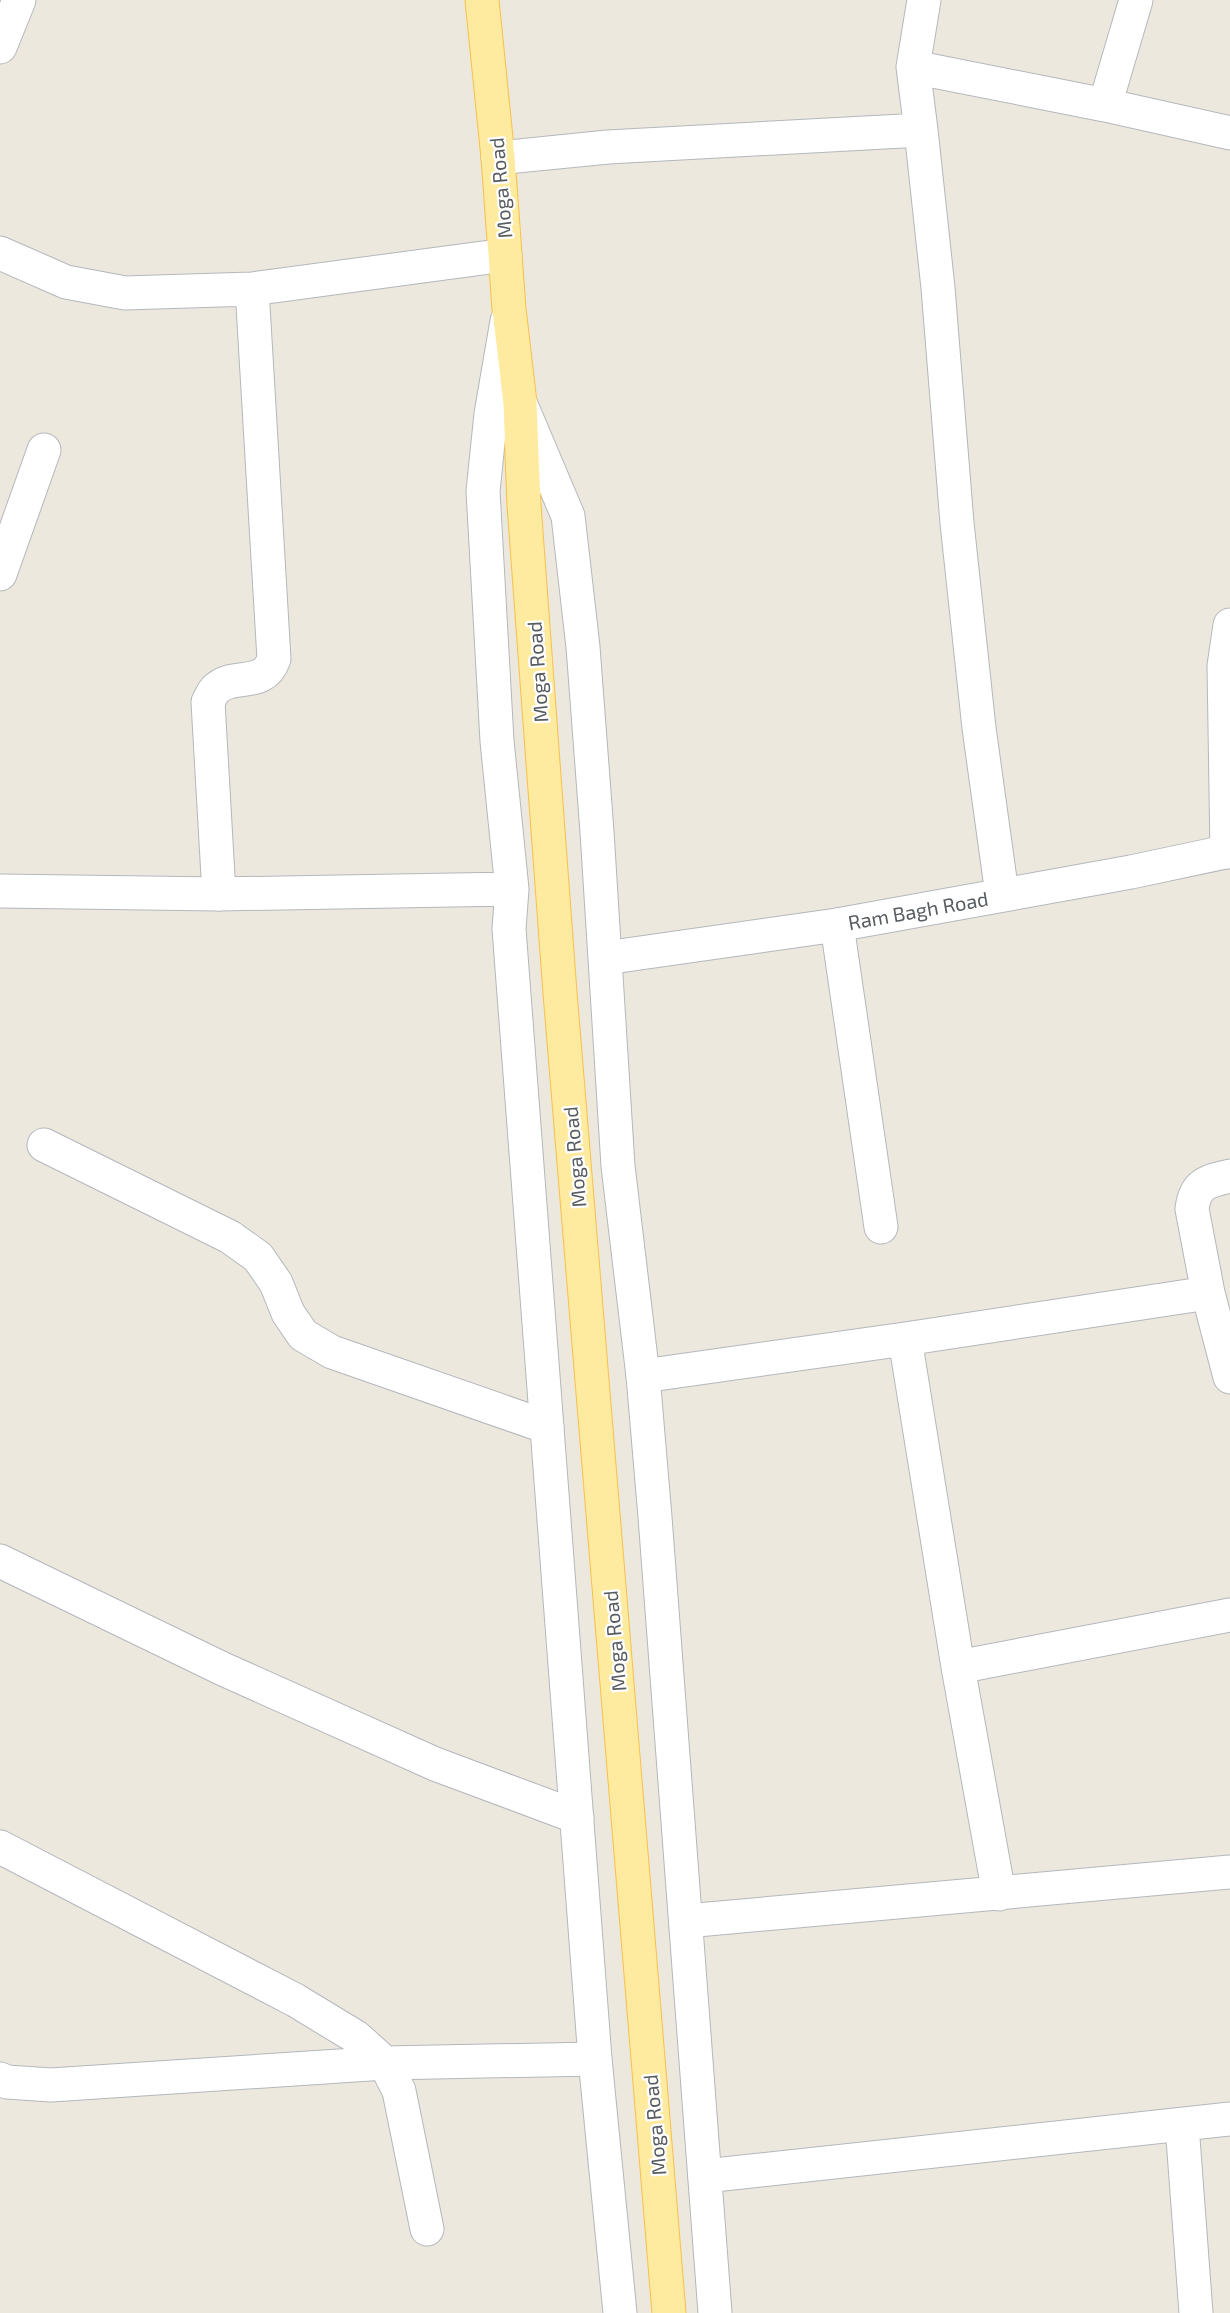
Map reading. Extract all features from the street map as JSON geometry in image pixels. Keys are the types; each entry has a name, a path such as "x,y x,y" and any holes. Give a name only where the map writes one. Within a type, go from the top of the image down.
{"main road":[{"name":"Moga Road","path":"482,0 498,158 509,309 520,403 524,505 561,1005 669,2313"}],"street":[{"path":"0,47 19,0"},
{"path":"924,0 914,67 938,288 957,523 979,728 1002,894"},
{"path":"1105,105 1136,0"},
{"path":"914,67 1105,105 1230,133"},
{"path":"498,158 608,147 921,130"},
{"path":"0,253 66,282 125,293 252,289 505,255"},
{"path":"219,894 208,702 214,690 224,684 261,676 271,670 274,659 252,289"},
{"path":"509,309 491,414 483,491 497,741 512,889 509,929 595,2059 620,2313"},
{"path":"520,403 568,516 583,647 618,1166 643,1376 715,2313"},
{"path":"0,574 6,541 44,450"},
{"path":"1228,852 1224,666 1230,625"},
{"name":"Ram Bagh Road","path":"605,958 837,925 1131,872 1228,852"},
{"path":"0,891 219,894 512,889"},
{"path":"837,925 881,1227"},
{"path":"44,1145 230,1237 258,1257 276,1283 288,1313 303,1335 332,1352 547,1427"},
{"path":"1230,1176 1202,1185 1194,1194 1192,1209 1208,1293 1230,1377"},
{"path":"643,1376 1208,1293"},
{"path":"905,1339 958,1667 999,1894"},
{"path":"0,1561 223,1669 435,1764 577,1817"},
{"path":"958,1667 1230,1615"},
{"path":"0,1847 294,2000 356,2037 386,2063 399,2091 427,2229"},
{"path":"686,1921 1230,1872"},
{"path":"0,2079 7,2082 51,2085 386,2063 595,2059"},
{"path":"705,2176 1230,2120"},
{"path":"1182,2126 1196,2313"}]}
